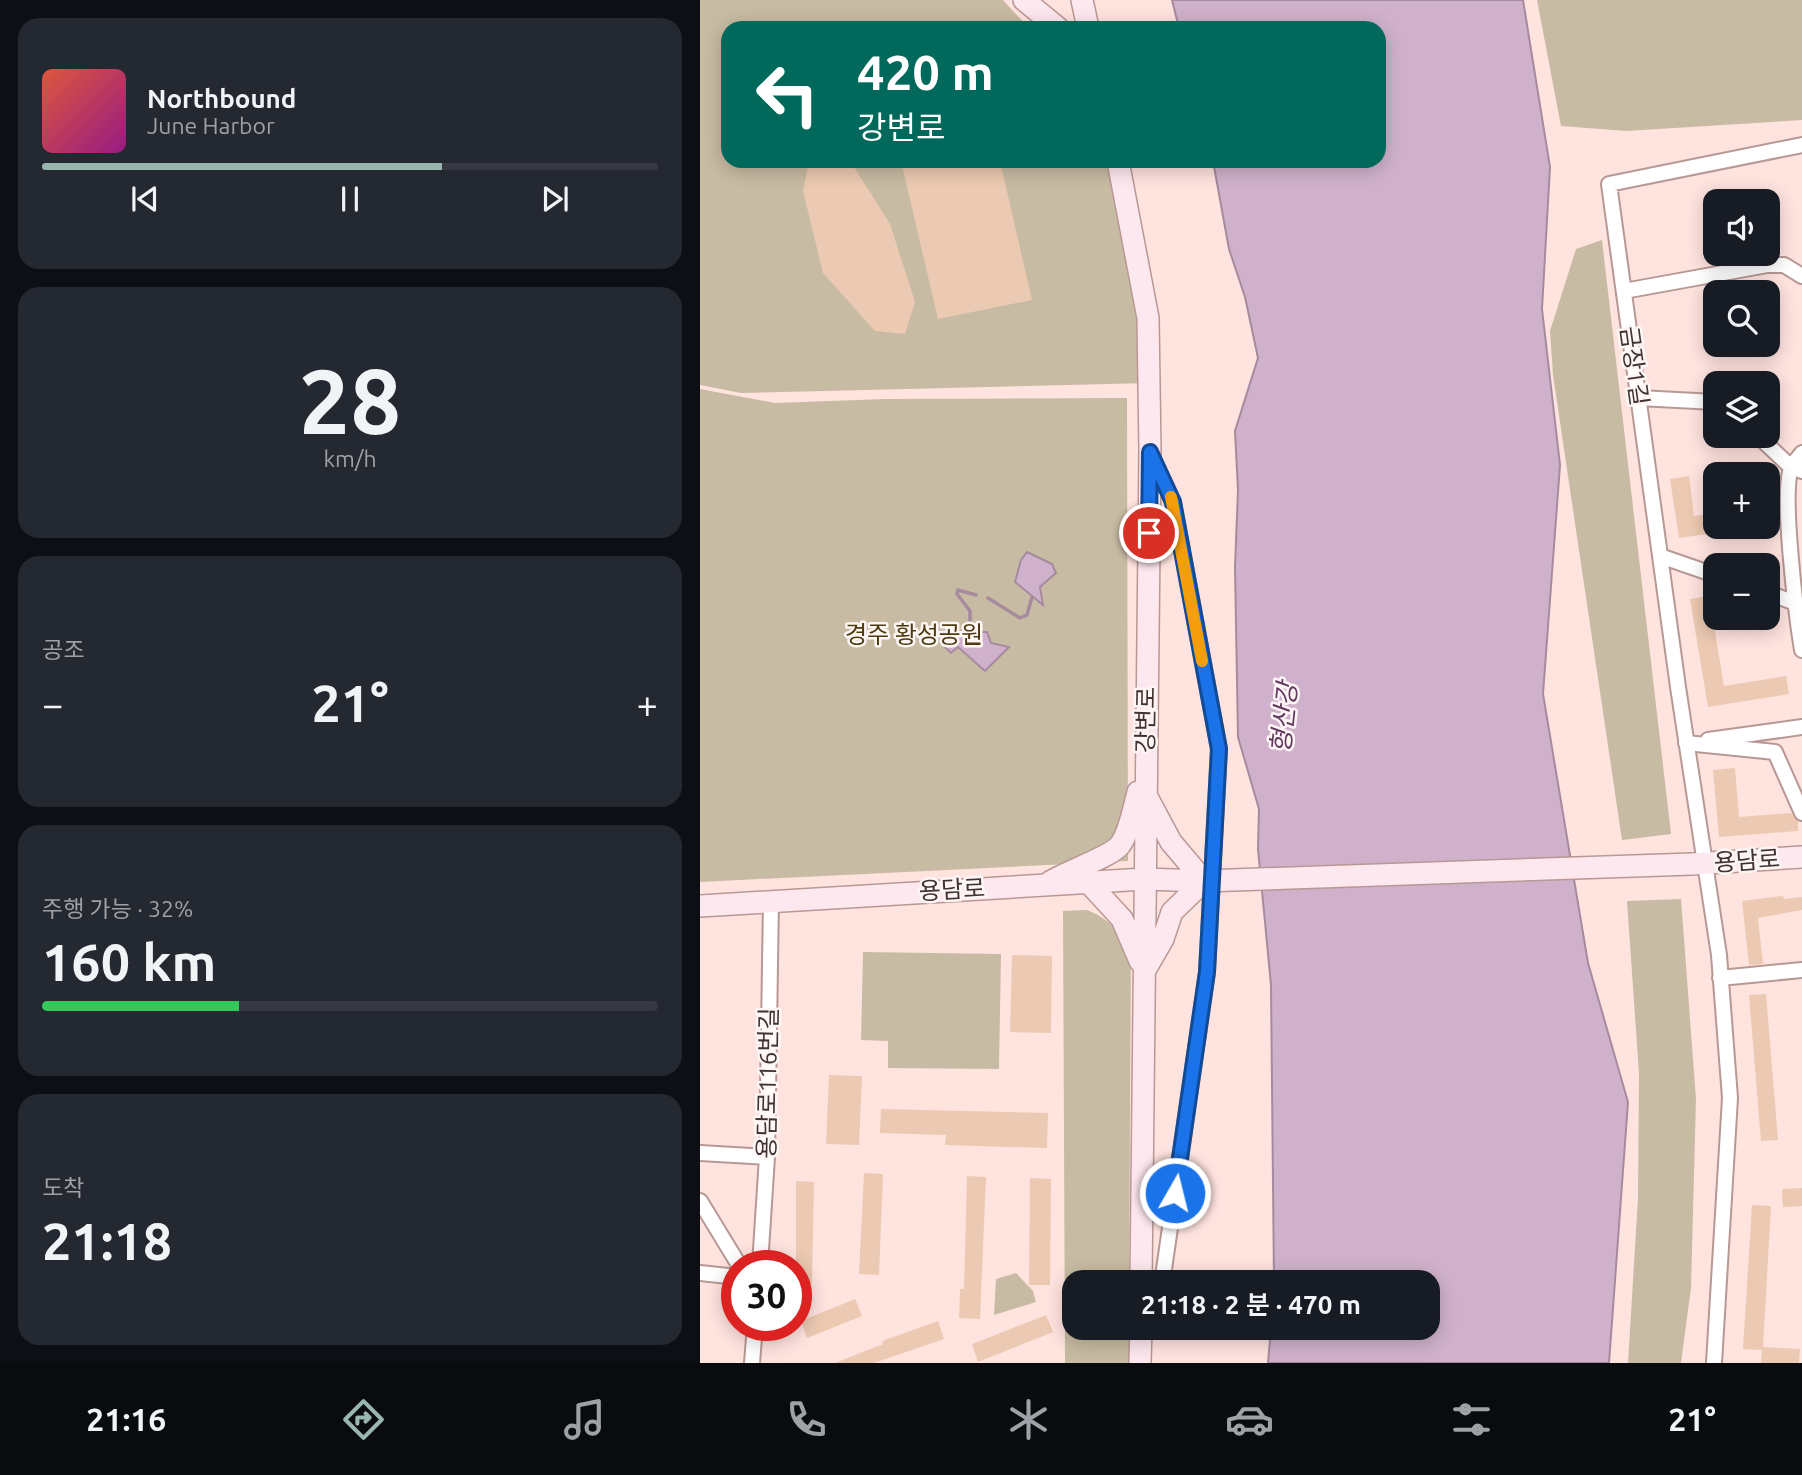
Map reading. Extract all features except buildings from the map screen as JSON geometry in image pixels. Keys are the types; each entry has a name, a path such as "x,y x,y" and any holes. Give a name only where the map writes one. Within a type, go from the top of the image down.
{"main road":[{"path":"1024,0 1050,21"},
{"path":"1082,0 1086,21"},
{"name":"강변로","path":"1119,168 1148,318 1150,452 1141,1270"},
{"path":"1045,885 1071,869 1101,858 1120,845 1134,807 1146,758"},
{"path":"1143,972 1163,939 1172,912 1204,881 1171,842 1158,822 1145,793"},
{"name":"용담로","path":"700,906 1144,879 1204,881 1698,864 1802,857"},
{"path":"1088,882 1122,919 1143,972"},
{"path":"1140,1340 1140,1362"}],"street":[{"name":"금장1길","path":"1714,1363 1730,1098 1720,978 1698,864 1686,743 1609,184 1802,145"},
{"path":"1624,291 1767,265 1784,265 1802,276"},
{"path":"1639,398 1703,401"},
{"path":"1772,448 1796,469"},
{"path":"1150,452 1173,502 1219,749 1207,972 1164,1270"},
{"path":"1802,453 1788,494 1802,650"},
{"path":"1660,556 1703,571"},
{"path":"1780,597 1798,604"},
{"path":"1686,743 1802,727"},
{"path":"1686,743 1775,752 1802,813"},
{"name":"용담로116번길","path":"761,1250 766,1157 771,901"},
{"path":"1720,978 1802,970"},
{"path":"700,1153 766,1157"},
{"path":"700,1201 730,1250"},
{"path":"700,1273 721,1275"},
{"path":"1140,1362 1146,1340"},
{"path":"751,1363 753,1341"}],"green space":[{"path":"700,0 1003,0 1022,21 721,21 721,168 1116,168 1149,383 741,393 700,385"},
{"path":"1537,0 1802,0 1802,120 1626,131 1561,126"},
{"path":"1602,240 1671,834 1622,840 1553,375 1550,331 1576,249"},
{"name":"경주 황성공원","path":"700,389 775,403 885,399 1127,398 1128,861 700,882"},
{"path":"1681,899 1696,1099 1691,1288 1681,1363 1628,1363 1638,1198 1639,1073 1627,901"},
{"path":"1087,910 1101,917 1131,950 1129,1270 1065,1270 1063,911"},
{"path":"863,952 1001,954 999,1069 888,1068 888,1041 861,1040"},
{"path":"1016,1273 1033,1291 1036,1302 994,1315 996,1279"},
{"path":"1065,1340 1129,1340 1129,1363 1065,1363"}],"water":[{"name":"형산강","path":"1172,0 1523,0 1550,167 1542,309 1560,465 1543,694 1588,963 1628,1102 1609,1363 1268,1363 1270,1340 1440,1340 1440,1270 1274,1270 1271,985 1258,849 1259,809 1238,737 1235,567 1238,490 1235,431 1258,358 1245,297 1229,249 1214,168 1386,168 1386,21 1177,21"},
{"path":"1027,552 1052,564 1056,573 1040,587 1043,605 1015,582 1021,560"},
{"path":"951,631 968,634 967,642 971,646 975,644 979,632 987,632 991,643 1009,647 985,671 958,647 951,653 941,643"}],"waterway":[{"path":"961,633 970,622 970,611 957,594 958,590 976,595"},
{"path":"988,598 1020,618 1027,615 1032,597"}],"slow traffic":[{"path":"1171,497 1202,661"}],"route":[{"path":"1149,533 1150,452 1173,502 1219,749 1207,972 1175,1193"}]}
